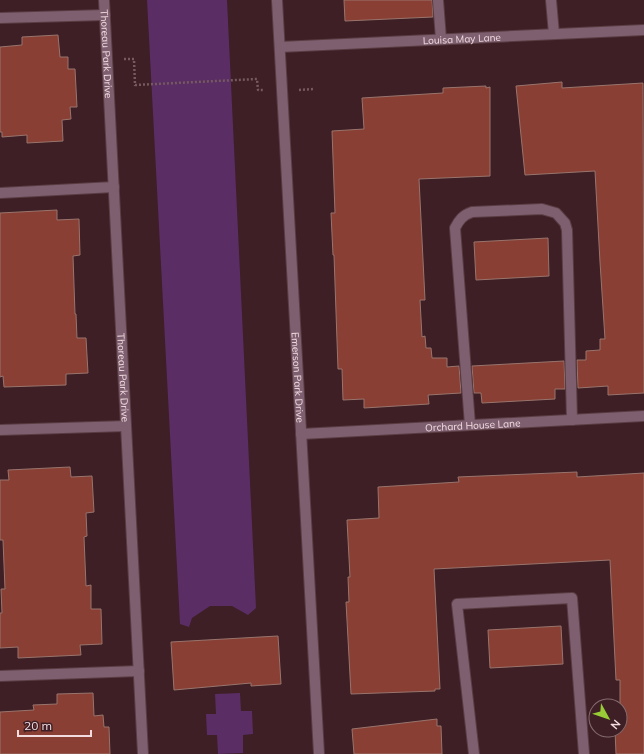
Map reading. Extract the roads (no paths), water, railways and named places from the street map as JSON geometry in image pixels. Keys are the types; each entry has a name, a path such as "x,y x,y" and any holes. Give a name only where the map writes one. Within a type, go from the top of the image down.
{"lane":[{"name":"Thoreau Park Drive","path":"104,0 143,754"},
{"name":"Emerson Park Drive","path":"277,0 319,754"},
{"path":"438,0 441,39"},
{"path":"551,0 554,34"},
{"path":"0,18 105,15"},
{"name":"Louisa May Lane","path":"280,47 644,30"},
{"path":"0,193 114,187"},
{"path":"470,425 455,228 461,218 472,212 527,209 542,209 556,213 565,223 567,230 572,420"},
{"name":"Orchard House Lane","path":"301,434 644,416"},
{"path":"0,430 126,426"},
{"path":"474,754 458,604 572,598 584,754"},
{"path":"0,676 139,671"}]}
